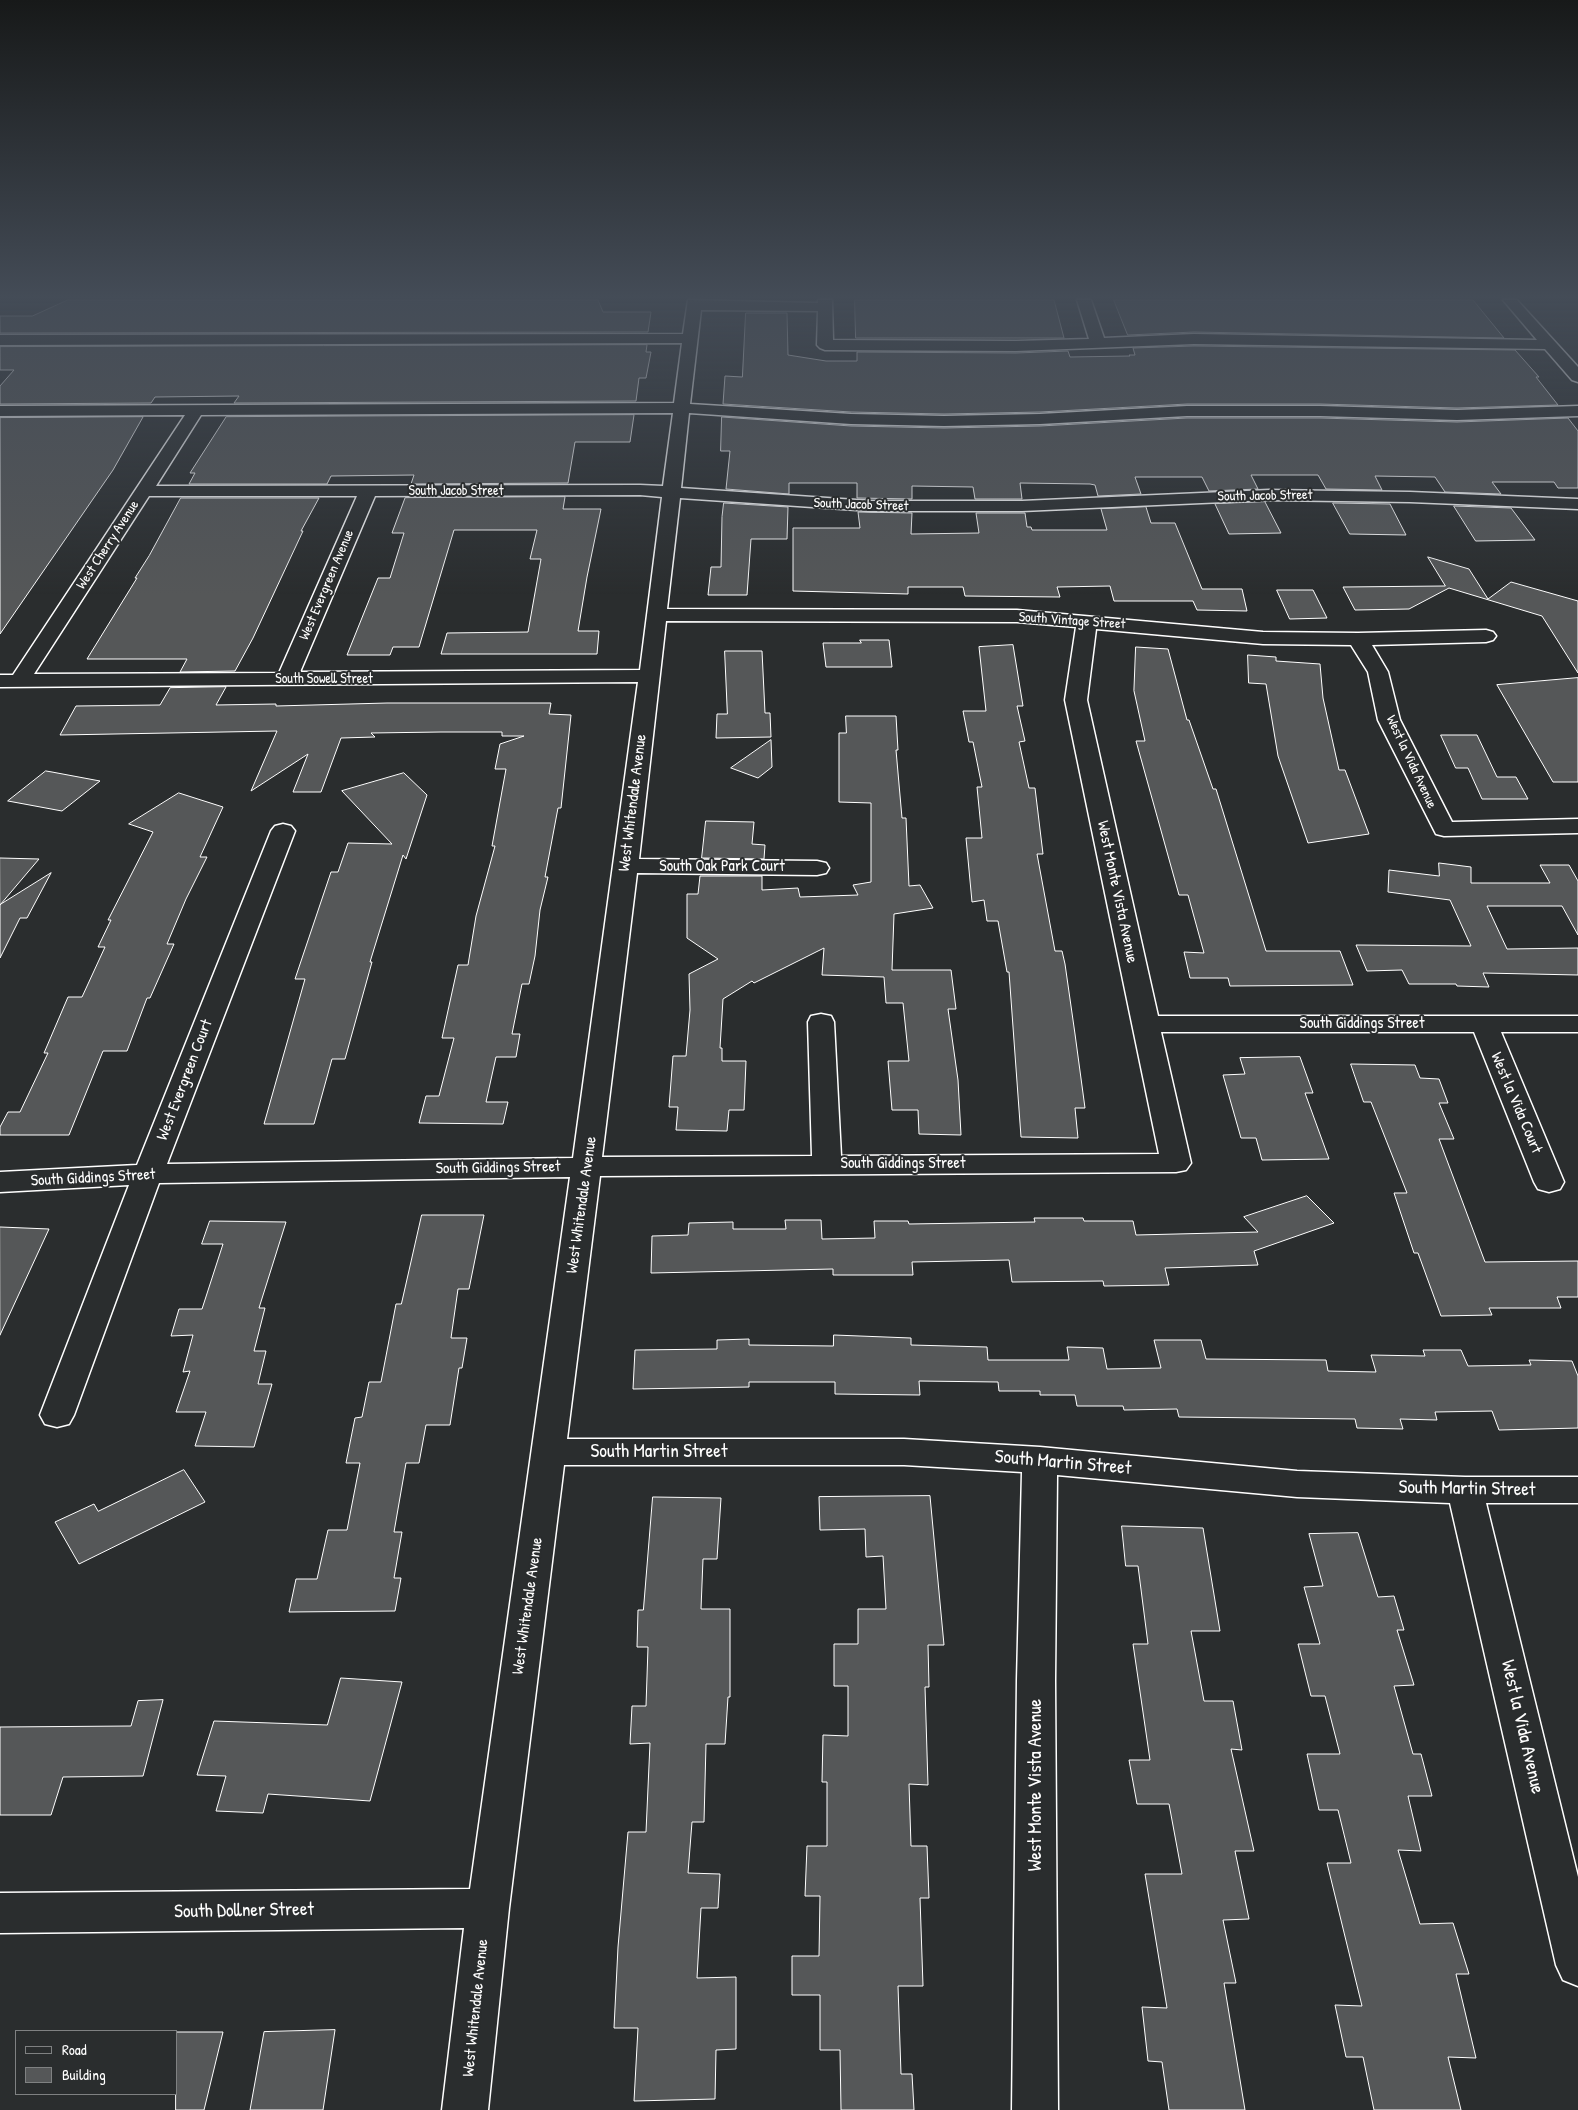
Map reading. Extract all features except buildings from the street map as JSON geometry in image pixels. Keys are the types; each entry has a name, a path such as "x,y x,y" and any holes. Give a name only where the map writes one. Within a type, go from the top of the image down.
{"street":[{"name":"West Whitendale Avenue","path":"465,2110 488,1908 587,1167 684,398"},
{"path":"0,411 683,408 851,419 944,421 1040,419 1187,411 1320,411 1457,415 1578,411"},
{"name":"West Cherry Avenue","path":"10,681 144,491 197,409"},
{"name":"South Jacob Street","path":"144,491 671,491 871,506 1022,506 1268,495 1410,497 1578,504"},
{"name":"West Evergreen Avenue","path":"287,679 368,492"},
{"name":"South Vintage Street","path":"656,615 1017,616 1263,638 1358,639 1486,636"},
{"name":"West Monte Vista Avenue","path":"1087,621 1076,700 1176,1163"},
{"name":"West la Vida Avenue","path":"1358,639 1378,672 1389,720 1444,830 1578,826"},
{"name":"South Sowell Street","path":"10,681 648,676"},
{"name":"West Evergreen Court","path":"57,1415 148,1174 283,830"},
{"name":"South Oak Park Court","path":"626,866 817,868"},
{"path":"821,1022 827,1165"},
{"name":"South Giddings Street","path":"1146,1024 1578,1024"},
{"name":"West la Vida Court","path":"1484,1024 1549,1182"},
{"name":"South Giddings Street","path":"0,1182 148,1174 587,1167 1176,1163"},
{"name":"South Martin Street","path":"548,1452 904,1452 1040,1460 1297,1484 1465,1490 1578,1490"},
{"name":"West Monte Vista Avenue","path":"1035,2110 1036,1680 1040,1460"},
{"name":"West la Vida Avenue","path":"1465,1490 1578,1965"},
{"name":"South Dollner Street","path":"0,1914 488,1908"}]}
